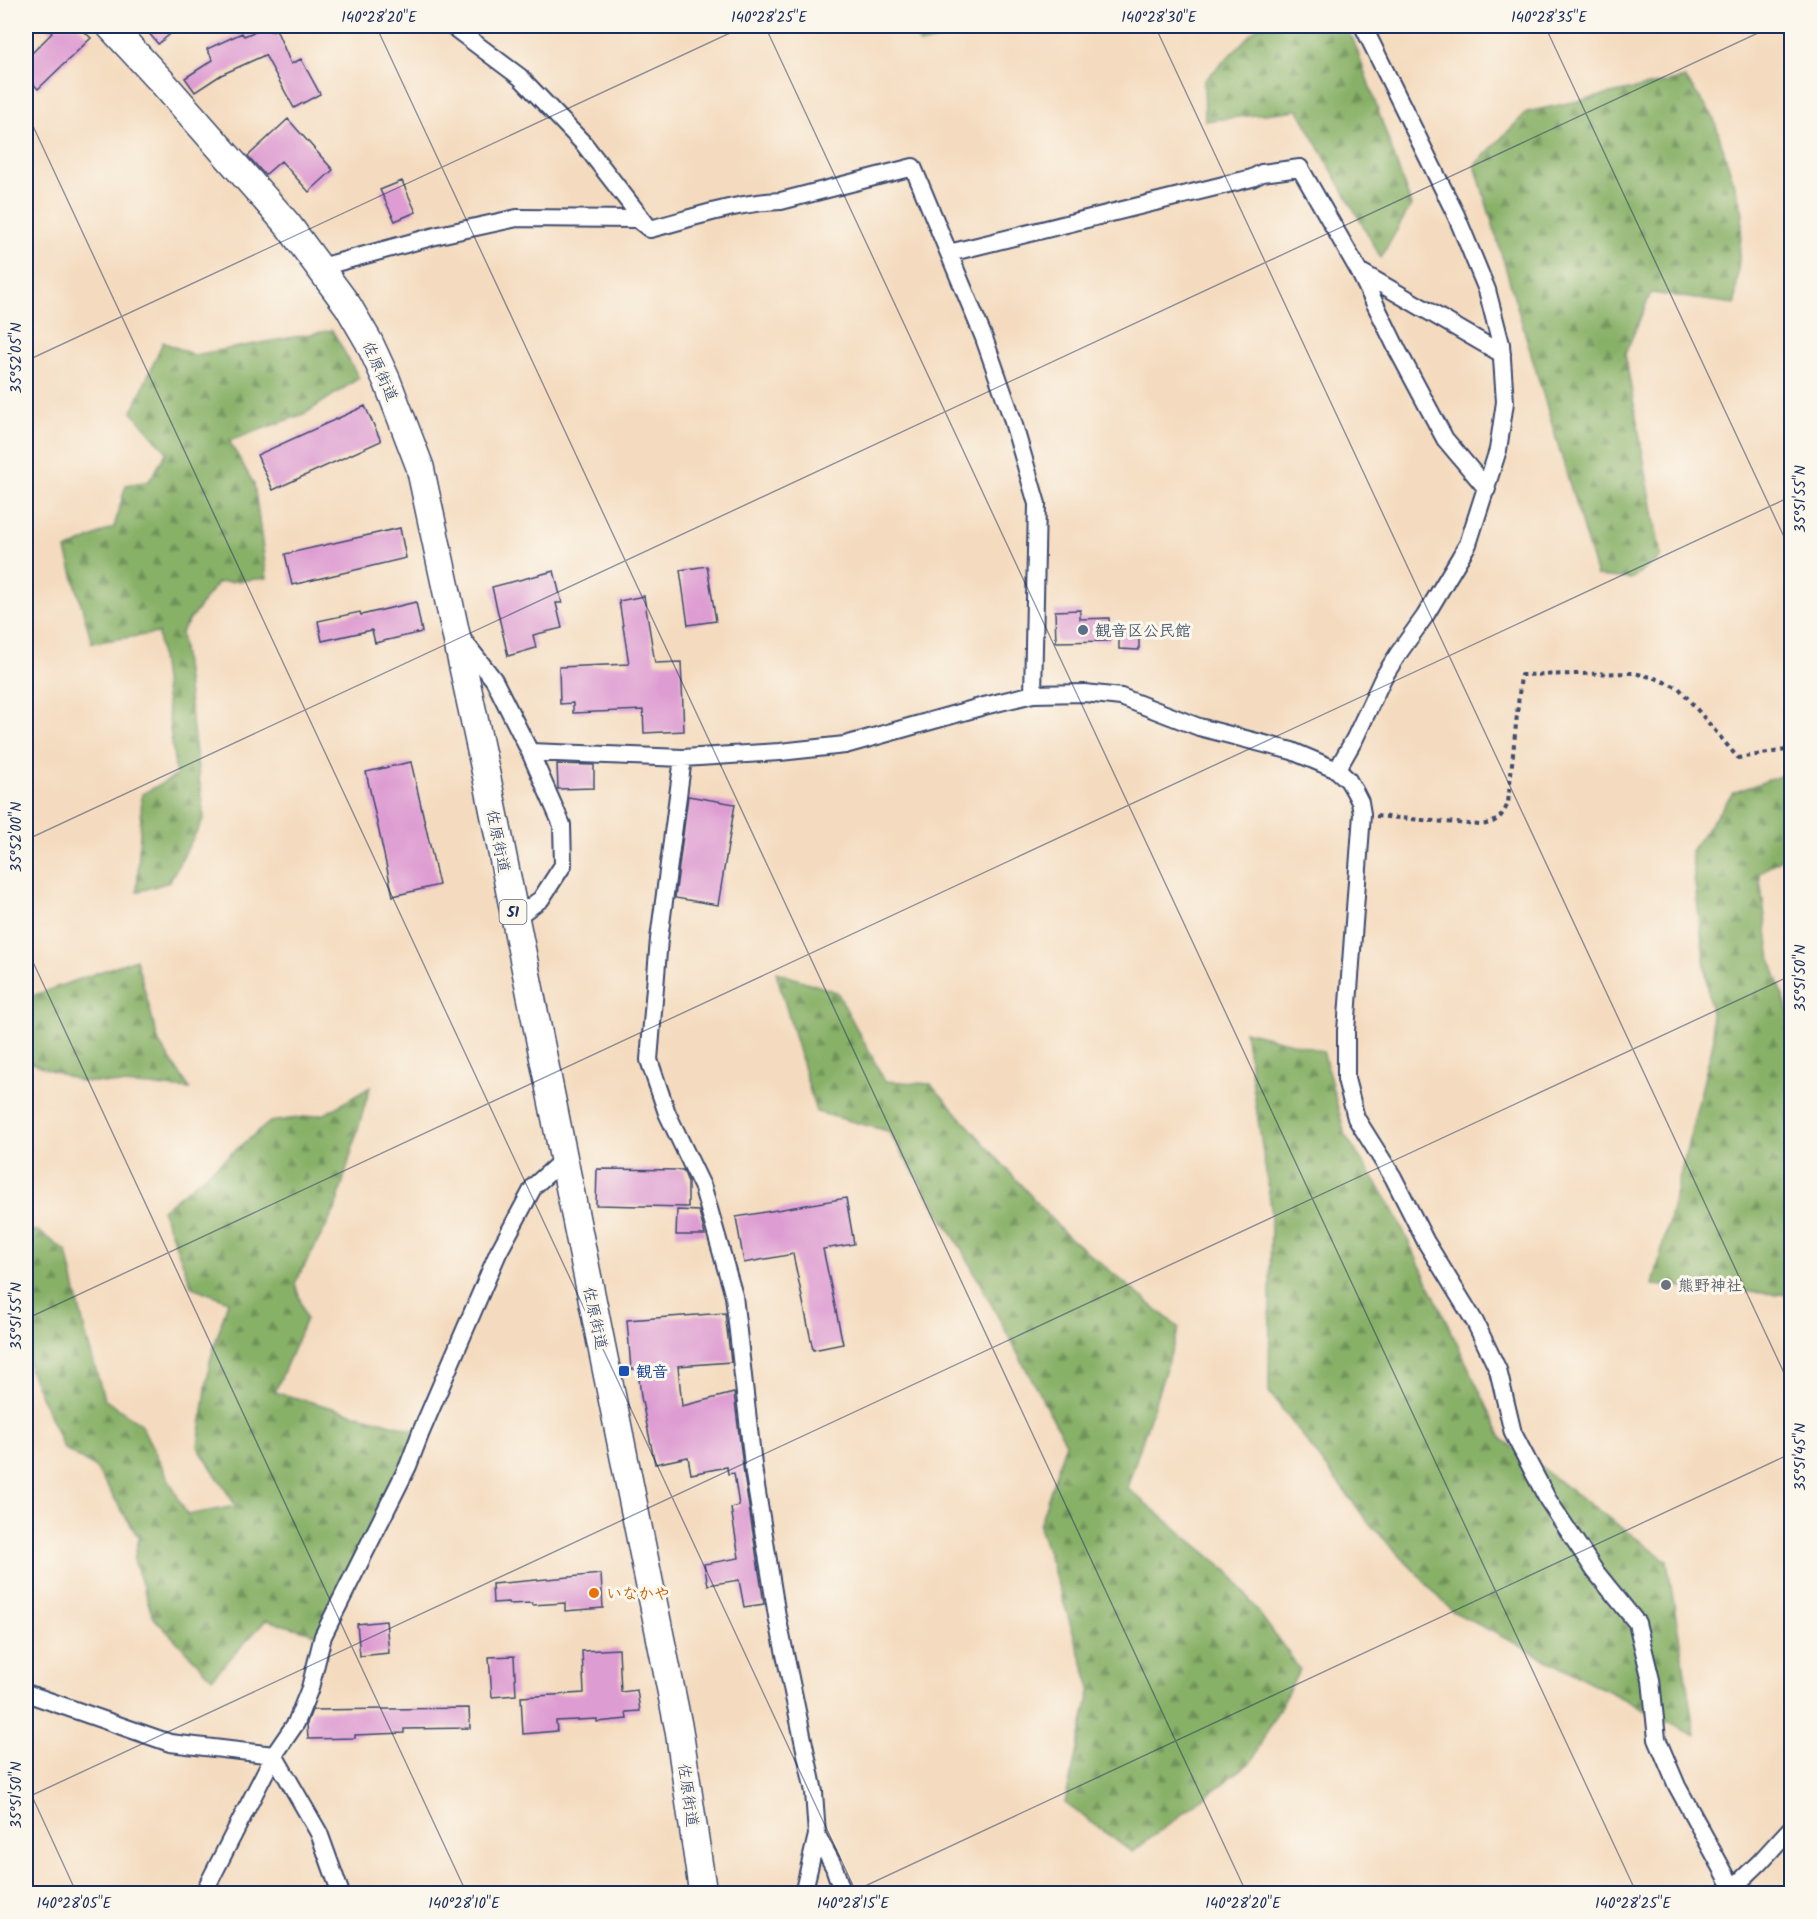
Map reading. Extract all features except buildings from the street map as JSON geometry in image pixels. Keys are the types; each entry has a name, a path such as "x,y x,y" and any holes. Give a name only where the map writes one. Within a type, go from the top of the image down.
{"highway":[{"name":"佐原街道","path":"110,26 288,225 321,267 369,342 387,381 420,467 515,918 680,1730 703,1893"}],"street":[{"path":"452,26 520,77 584,144 650,230"},
{"path":"1337,770 1383,678 1425,616 1468,544 1498,450 1505,402 1501,344 1487,290 1456,215 1363,26"},
{"path":"650,230 729,208 782,201 913,167 984,338 1011,415 1037,504 1033,694"},
{"path":"950,253 1262,174 1300,168 1359,271 1445,439 1486,489"},
{"path":"321,267 439,235 517,218 637,219 650,230"},
{"path":"1359,271 1502,354"},
{"path":"454,629 494,680 530,752 562,825 563,865 541,899 515,918"},
{"path":"530,752 683,758 780,753 845,745 1033,694 1085,693 1121,697 1199,727 1292,751 1337,770 1348,780 1355,792 1362,814 1346,1031 1346,1079 1356,1118 1393,1177 1426,1242 1474,1322 1498,1370 1513,1433 1548,1500 1595,1570 1637,1623 1651,1680 1657,1739 1677,1786 1734,1891 1791,1827"},
{"path":"683,758 659,939 649,1060 667,1113 703,1188 734,1296 754,1474 777,1616 814,1792 817,1835 803,1893"},
{"path":"203,1893 274,1755 296,1723 310,1688 323,1636 408,1466 498,1253 534,1186 563,1160"},
{"path":"26,1693 170,1743 274,1755"},
{"path":"274,1755 319,1833 341,1893"},
{"path":"817,1835 834,1867 843,1893"}],"path":[{"path":"1362,814 1480,825 1493,823 1503,816 1508,803 1521,675 1634,673 1655,678 1679,688 1737,758 1791,749"}],"green space":[{"path":"911,26 991,26 920,44"},
{"path":"1259,26 1342,26 1353,39 1411,205 1381,258 1298,110 1205,121 1204,81"},
{"path":"1685,78 1713,116 1743,212 1735,304 1651,293 1625,354 1661,557 1631,579 1597,576 1475,165 1527,112"},
{"path":"332,330 359,378 306,413 229,441 254,484 267,578 217,583 181,632 204,818 169,882 137,892 142,794 176,776 158,633 92,643 66,550 114,527 126,485 149,481 167,452 132,412 163,342 194,355"},
{"path":"1791,772 1791,852 1759,873 1771,960 1791,1019 1791,1295 1653,1285 1714,1039 1691,851 1733,793"},
{"path":"136,959 159,1043 190,1089 80,1081 26,1061 26,998"},
{"path":"776,972 837,992 885,1081 931,1084 1063,1232 1179,1328 1127,1488 1229,1572 1300,1669 1251,1762 1132,1852 1065,1803 1091,1688 1039,1526 1066,1443 961,1248 888,1131 816,1112"},
{"path":"1245,1031 1323,1051 1345,1135 1392,1207 1503,1440 1667,1561 1695,1736 1452,1611 1368,1522 1269,1392 1271,1207"},
{"path":"370,1087 335,1210 295,1283 306,1319 275,1392 421,1432 323,1636 266,1620 212,1678 153,1617 134,1560 139,1538 95,1467 64,1449 30,1371 26,1344 26,1230 38,1231 67,1252 85,1332 104,1399 140,1423 187,1515 236,1506 198,1447 210,1361 228,1301 192,1287 162,1210 270,1122 325,1114"}],"place":[{"name":"観音区公民館","path":"1083,630"},
{"name":"熊野神社","path":"1666,1285"},
{"name":"観音","path":"624,1371"},
{"name":"いなかや","path":"594,1593"}]}
